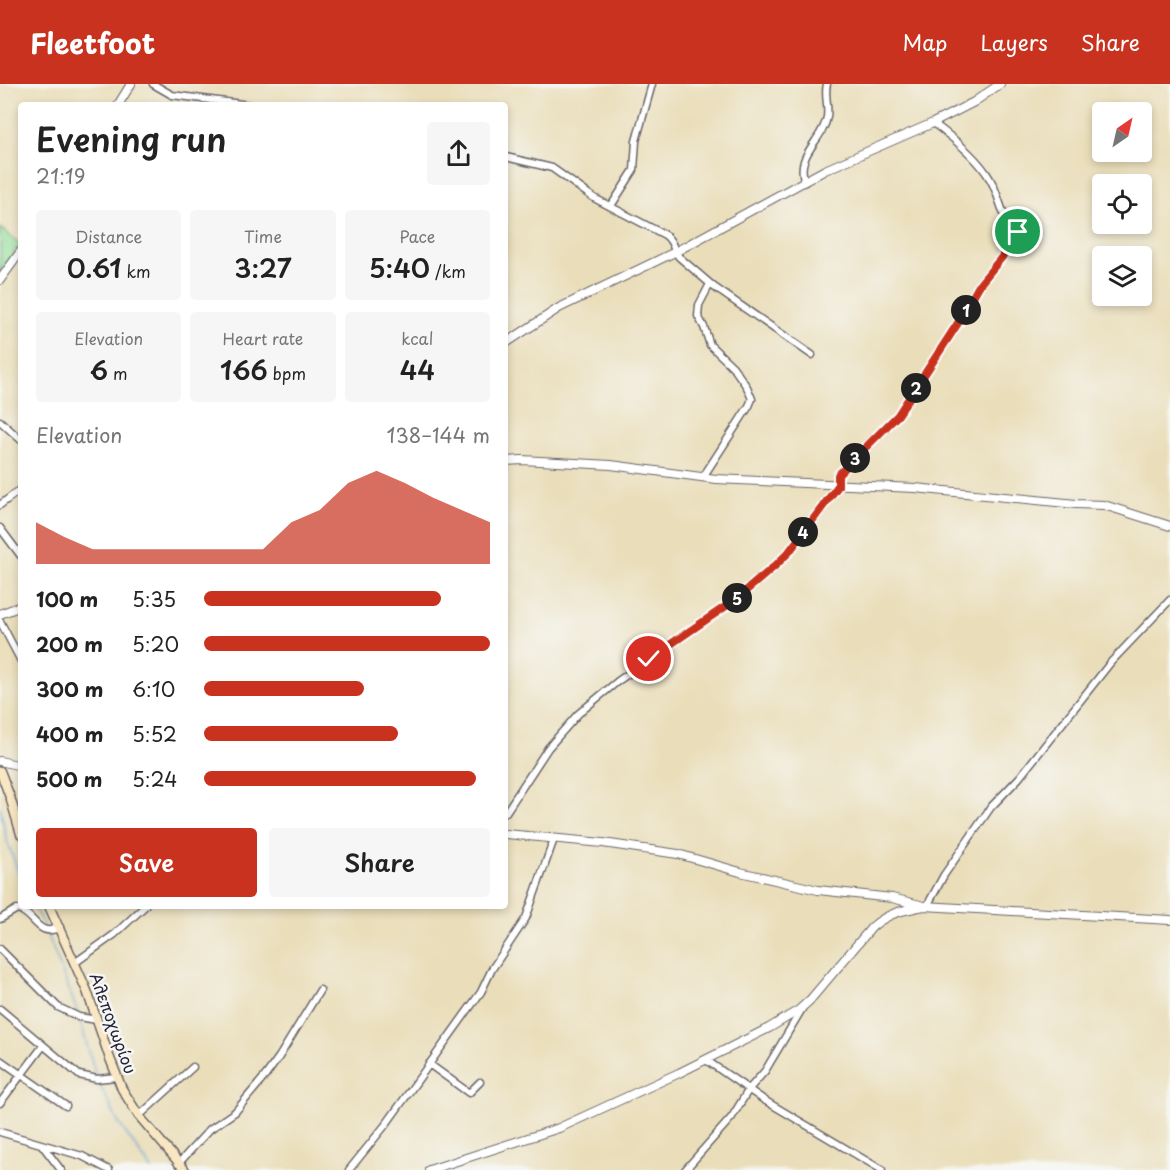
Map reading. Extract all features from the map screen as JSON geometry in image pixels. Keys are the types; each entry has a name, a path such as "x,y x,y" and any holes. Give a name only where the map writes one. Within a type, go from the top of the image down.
{"main road":[{"path":"0,771 18,824"},
{"name":"Αλεποχωρίου","path":"51,909 76,962 116,1077 139,1116 182,1167"}],"street":[{"path":"120,102 131,84"},
{"path":"153,84 172,95 226,102"},
{"path":"611,206 634,170 636,141 652,84"},
{"path":"804,182 801,171 805,157 822,130 827,117 827,84"},
{"path":"508,342 559,308 675,252 832,167 933,123 974,102 1000,84"},
{"path":"933,123 981,166 994,187 1005,219 1008,248"},
{"path":"508,157 552,168 587,193 665,235 673,242 675,252 710,284 812,356"},
{"path":"508,809 548,748 578,714 618,681 735,600 789,552 838,486 838,475 898,415 958,323 980,284 1008,248 1018,232 1005,219"},
{"path":"0,280 18,255"},
{"path":"703,477 752,399 747,387 733,367 710,345 698,316 699,305 710,284"},
{"path":"0,421 18,437"},
{"path":"508,461 531,460 611,465 703,477 954,491 1104,505 1170,526"},
{"path":"0,505 18,491"},
{"path":"0,528 18,552"},
{"path":"685,1170 732,1117 749,1089 765,1071 803,1007 878,921 897,911 925,906 991,807 1019,778 1111,662 1170,600"},
{"path":"0,614 18,607"},
{"path":"0,621 18,655"},
{"path":"0,761 18,765"},
{"path":"508,834 603,843 678,854 809,888 892,898 925,906 1170,920"},
{"path":"349,1170 387,1123 481,992 492,969 525,918 554,839"},
{"path":"0,919 17,909 24,911 40,928 51,931 60,927"},
{"path":"76,962 115,934 143,909"},
{"path":"0,949 58,1007 79,1017 97,1020"},
{"path":"182,1167 210,1129 234,1112 266,1075 279,1058 320,990"},
{"path":"429,1170 559,1128 706,1060 769,1028 803,1007"},
{"path":"0,1009 79,1075 97,1079 116,1077"},
{"path":"0,1103 43,1046"},
{"path":"0,1060 66,1106"},
{"path":"706,1060 764,1100 882,1170"},
{"path":"429,1064 467,1092 472,1092 480,1082"},
{"path":"139,1116 193,1067"},
{"path":"0,1132 82,1156 110,1170"},
{"path":"42,1145 61,1170"}],"green space":[{"path":"0,228 18,242 18,247 0,273"}],"waterway":[{"path":"0,807 7,841 18,871"},
{"path":"35,909 44,926"},
{"path":"47,933 78,1013"},
{"path":"80,1020 96,1076"},
{"path":"98,1081 118,1122 152,1170"}],"route":[{"path":"649,659 735,600 789,552 838,486 838,475 898,415 958,323 980,284 1002,257 1018,232"}]}
